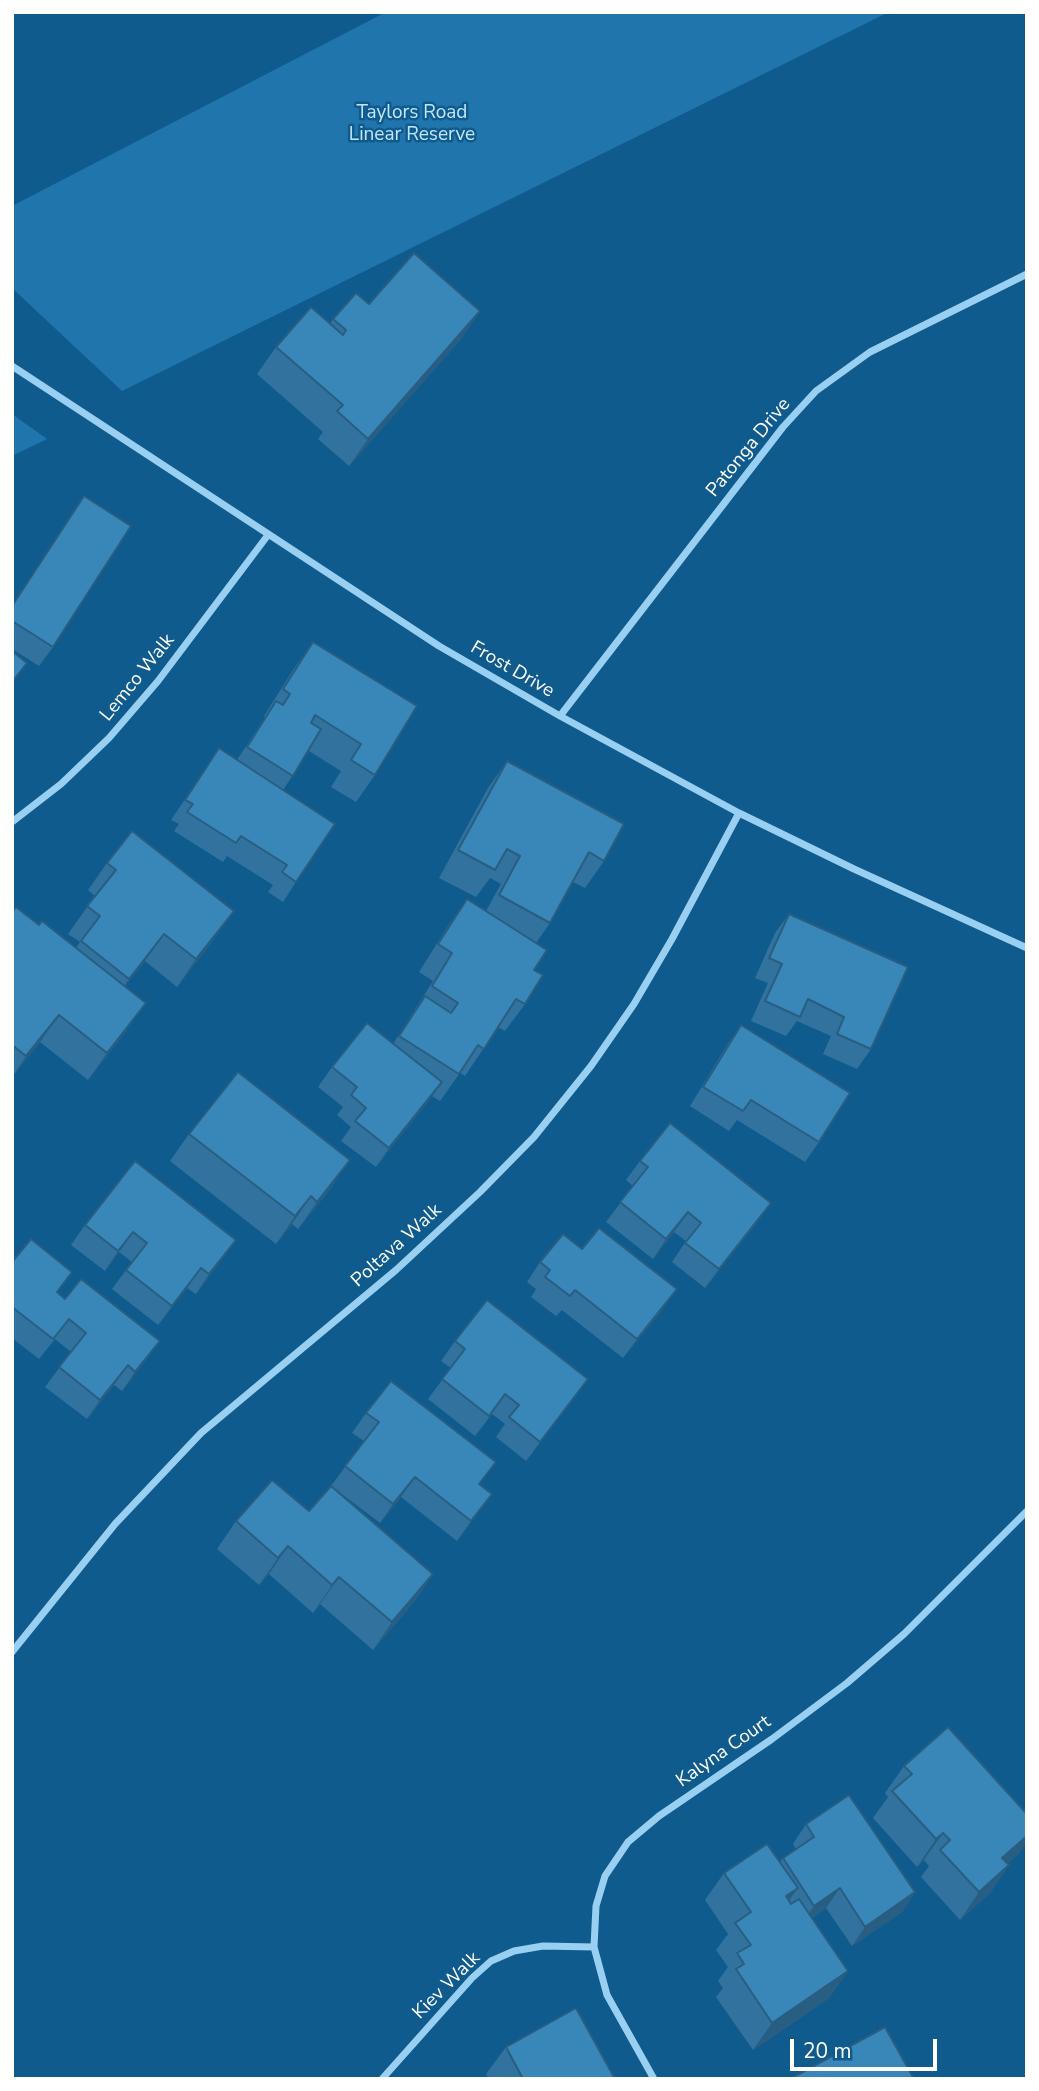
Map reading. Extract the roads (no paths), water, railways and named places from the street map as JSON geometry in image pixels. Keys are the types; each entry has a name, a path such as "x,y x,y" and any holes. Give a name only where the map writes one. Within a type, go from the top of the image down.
{"street":[{"name":"Patonga Drive","path":"560,716 783,427 816,391 870,352 1027,274"},
{"name":"Frost Drive","path":"12,366 439,646 560,716 739,813 1027,948"},
{"name":"Lemco Walk","path":"12,822 61,784 109,738 159,681 268,535"},
{"name":"Poltava Walk","path":"12,1652 115,1524 201,1433 396,1270 480,1192 534,1137 591,1066 634,1004 739,813"},
{"name":"Kalyna Court","path":"654,2079 607,1996 594,1947 596,1906 605,1876 628,1842 659,1816 772,1739 847,1683 904,1634 1027,1511"},
{"name":"Kiev Walk","path":"382,2079 462,1989 491,1961 514,1951 543,1946 594,1947"}],"park label":[{"name":"Taylors Road Linear Reserve","path":"412,124"}]}
